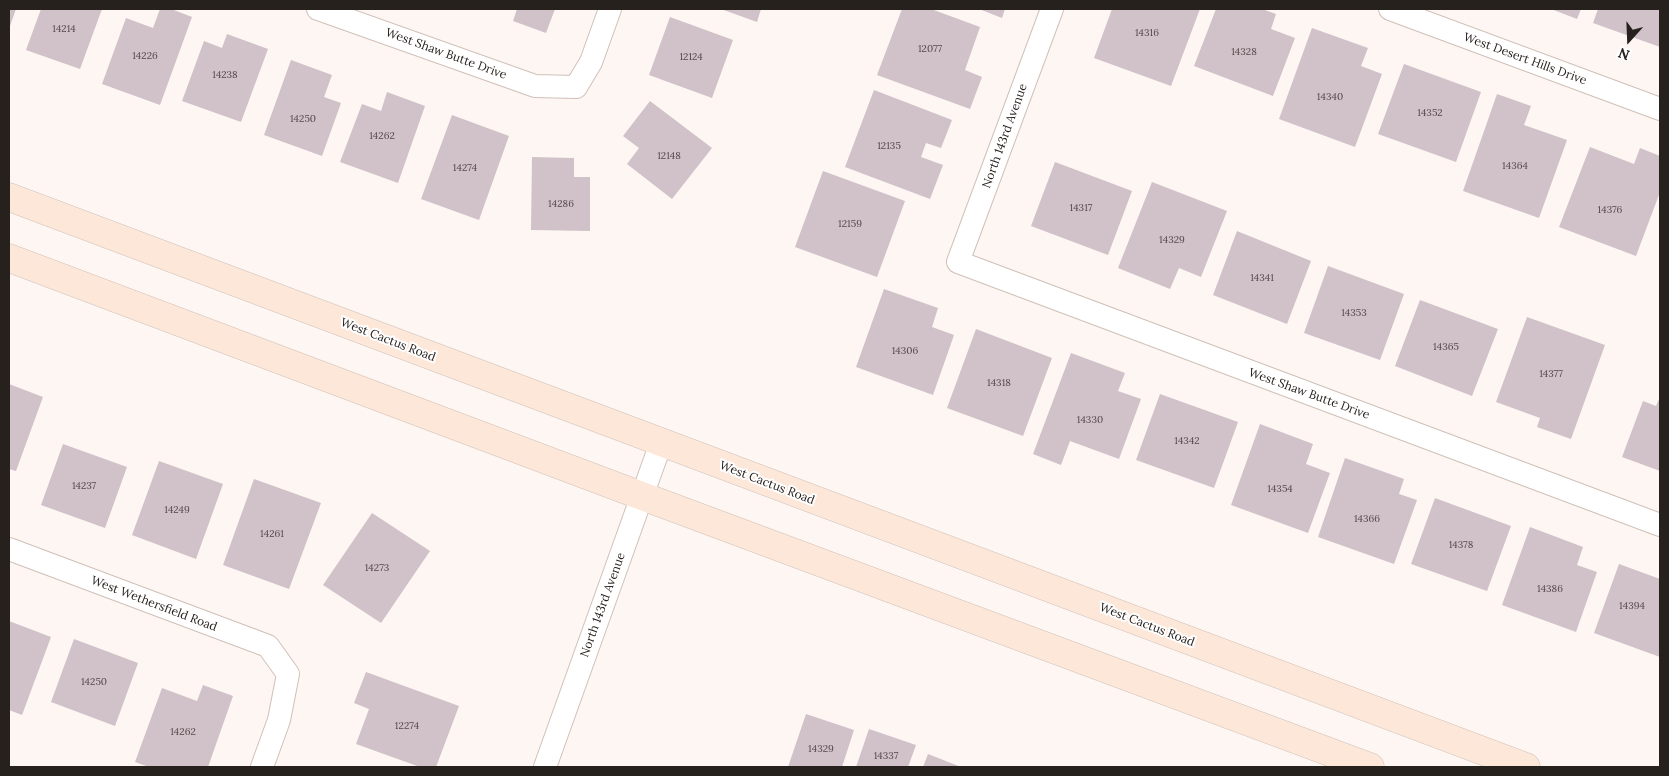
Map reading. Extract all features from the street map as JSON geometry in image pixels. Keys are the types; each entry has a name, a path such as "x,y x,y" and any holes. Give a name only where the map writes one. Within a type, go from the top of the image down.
{"main road":[{"name":"West Cactus Road","path":"9,197 1526,767"},
{"path":"9,258 1370,767"}],"street":[{"name":"West Shaw Butte Drive","path":"318,9 535,86 576,87 592,62 610,9"},
{"name":"North 143rd Avenue","path":"958,262 1052,9"},
{"name":"West Desert Hills Drive","path":"1390,9 1418,13 1660,109"},
{"name":"West Shaw Butte Drive","path":"958,262 1660,525"},
{"name":"North 143rd Avenue","path":"545,767 661,443"},
{"name":"West Wethersfield Road","path":"9,549 268,646 288,674 278,720 262,767"}],"building":[{"path":"9,9 16,9 9,29"},
{"path":"41,9 102,9 80,69 26,50"},
{"path":"160,9 171,9 192,17 160,105 102,84 126,18 153,28"},
{"path":"517,9 555,9 546,33 513,21"},
{"path":"721,9 761,9 757,22"},
{"path":"902,9 931,9 980,27 965,70 982,77 970,109 877,75"},
{"path":"979,9 1005,9 1002,18"},
{"path":"1112,9 1200,9 1171,86 1094,58"},
{"path":"1216,9 1262,9 1276,14 1271,29 1295,38 1273,96 1194,66"},
{"path":"1551,9 1581,9 1577,19"},
{"path":"1598,9 1660,9 1660,47 1593,23"},
{"path":"670,17 733,40 712,98 649,75"},
{"path":"1312,28 1368,48 1361,66 1382,74 1355,147 1279,119"},
{"path":"227,34 268,49 241,122 182,101 204,41 222,48"},
{"path":"291,60 332,75 324,97 341,103 322,156 264,135"},
{"path":"1404,64 1481,92 1456,162 1378,134"},
{"path":"874,90 952,120 941,148 926,143 921,157 943,165 930,199 845,167"},
{"path":"387,92 425,106 398,183 340,162 362,104 381,111"},
{"path":"1497,94 1531,106 1524,125 1567,140 1539,218 1463,191"},
{"path":"650,101 712,148 672,199 627,164 639,148 623,136"},
{"path":"452,115 509,136 479,220 421,199"},
{"path":"1590,147 1634,164 1640,148 1660,156 1660,192 1636,256 1559,227"},
{"path":"532,157 574,158 574,177 590,177 590,231 531,230"},
{"path":"1055,162 1132,191 1108,255 1031,226"},
{"path":"823,171 905,201 877,277 795,247"},
{"path":"1152,182 1227,211 1201,277 1179,268 1170,289 1118,268"},
{"path":"1237,231 1311,261 1287,324 1213,295"},
{"path":"1328,266 1404,294 1380,360 1304,333"},
{"path":"884,289 938,308 932,327 954,335 933,395 856,367"},
{"path":"1420,300 1498,329 1472,396 1395,366"},
{"path":"1527,317 1605,345 1571,439 1537,427 1540,418 1496,402"},
{"path":"976,329 1052,358 1023,436 947,408"},
{"path":"1071,353 1125,373 1118,391 1141,399 1119,459 1070,441 1061,465 1033,454"},
{"path":"9,384 43,397 16,471 9,469"},
{"path":"1160,394 1238,422 1214,488 1136,460"},
{"path":"1660,397 1660,471 1622,457 1643,401 1656,406"},
{"path":"1260,424 1313,444 1306,464 1330,473 1308,533 1231,505"},
{"path":"63,444 127,467 105,528 41,505"},
{"path":"1345,458 1404,479 1399,494 1417,500 1394,564 1318,537"},
{"path":"159,461 223,484 196,559 132,535"},
{"path":"254,479 321,503 289,589 223,565"},
{"path":"1435,498 1511,526 1487,591 1411,564"},
{"path":"372,513 430,551 381,623 323,585"},
{"path":"1530,527 1583,547 1577,565 1597,572 1576,632 1502,605"},
{"path":"1619,564 1660,579 1660,657 1594,633"},
{"path":"9,621 51,637 22,715 9,710"},
{"path":"74,639 138,663 115,726 51,702"},
{"path":"366,672 459,706 436,767 420,767 356,744 369,709 354,703"},
{"path":"203,685 233,696 208,767 149,767 135,762 162,688 197,701"},
{"path":"806,714 854,730 842,767 788,767"},
{"path":"869,729 916,745 908,767 856,767"},
{"path":"928,754 961,767 923,767"}]}
